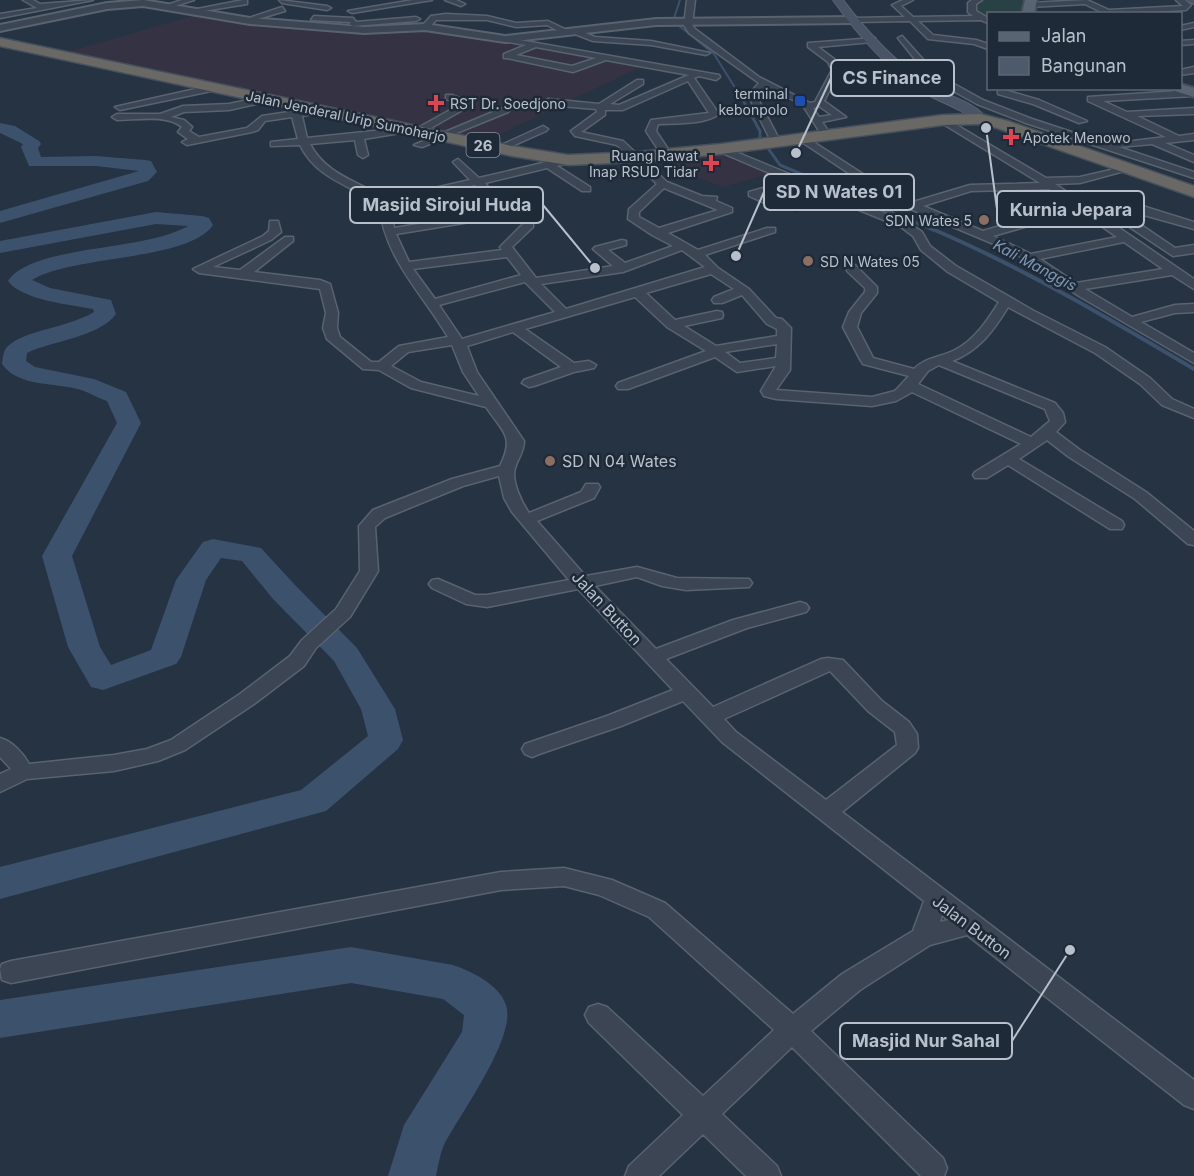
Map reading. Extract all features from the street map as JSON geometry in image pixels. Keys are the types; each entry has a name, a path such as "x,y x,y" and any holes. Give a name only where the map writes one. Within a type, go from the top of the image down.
{"highway":[{"name":"Jalan Jenderal Urip Sumoharjo","path":"0,42 322,110 416,135 441,136 568,160 637,157 721,149 943,120 980,111"},
{"name":"26","path":"980,111 1002,124 1194,192"}],"main road":[{"path":"838,0 872,40 920,85 973,113 980,111"}],"street":[{"path":"0,16 45,9 27,0"},
{"path":"40,6 90,0 107,6"},
{"path":"168,6 190,0"},
{"path":"341,8 371,0"},
{"path":"244,21 278,3 341,8 428,0"},
{"path":"450,0 461,4"},
{"path":"684,21 691,0"},
{"path":"909,0 896,5 931,37 975,42 987,47"},
{"path":"978,0 972,3 972,12 985,20"},
{"path":"0,28 140,1 244,21 298,23 364,30 425,27 676,70 694,76 752,76"},
{"path":"1029,6 1086,2 1108,12 1182,9 1188,7 1187,1"},
{"path":"191,11 244,2"},
{"path":"417,2 454,13 447,16"},
{"path":"341,8 353,22"},
{"path":"425,27 432,19 447,16 503,12"},
{"path":"519,15 530,20"},
{"path":"447,16 480,17 516,25 548,23 593,39 631,40 712,51"},
{"path":"314,18 353,22 416,19"},
{"path":"505,39 684,21 985,20"},
{"path":"684,21 712,51 764,83 798,98 808,106 826,135"},
{"path":"338,28 353,22"},
{"path":"640,24 659,37 659,45"},
{"path":"603,28 631,40"},
{"path":"902,38 933,76 980,111 1105,146 1194,175"},
{"path":"808,106 819,102 837,70 831,61 811,45 872,40"},
{"path":"534,45 507,56 573,69 603,58"},
{"path":"676,70 712,51"},
{"path":"652,66 631,79 666,88"},
{"path":"667,154 651,131 652,108 666,88 694,76"},
{"path":"548,102 568,102 600,107 652,108 707,117 714,114 694,76"},
{"path":"600,107 640,82"},
{"path":"764,83 755,92 755,101 768,142"},
{"path":"196,139 183,132 187,127 184,124 161,117 118,112 213,88"},
{"path":"980,111 1002,90 1082,121"},
{"path":"1095,90 1112,97"},
{"path":"193,93 200,98 206,108"},
{"path":"1176,138 1091,99 1194,93"},
{"path":"274,144 416,135 468,104 449,97"},
{"path":"161,117 183,109 229,107 266,99"},
{"path":"817,120 841,117 819,102"},
{"path":"1051,108 1098,103"},
{"path":"600,107 602,113 576,131 578,134 616,142 637,157 663,184 728,210 656,233"},
{"path":"182,143 249,130 255,128 262,119 322,110"},
{"path":"441,136 505,110"},
{"path":"1124,115 1194,111"},
{"path":"0,784 23,772 114,763 151,756 178,745 231,710 297,661 309,644 343,614 369,571 367,526 373,519 379,514 461,481 506,470 516,450 516,441 470,372 457,342 433,303 396,252 389,232 384,203 372,193 333,177 320,169 310,158 297,127 297,115"},
{"path":"943,120 1064,195 1194,285"},
{"path":"500,148 543,129"},
{"path":"359,137 363,155"},
{"path":"1105,146 1194,137"},
{"path":"801,138 879,190 983,235 1029,258 1194,358"},
{"path":"1152,140 1194,159"},
{"path":"721,149 905,225 918,234 925,248 943,262 1006,301 1100,350 1145,381 1167,402 1194,414"},
{"path":"384,203 479,183 568,160"},
{"path":"458,162 479,183 503,198 514,212 530,225 507,244 509,253 529,279 563,313"},
{"path":"549,165 586,189"},
{"path":"913,206 968,188 1080,180 1124,168"},
{"path":"333,177 345,174"},
{"path":"798,181 753,194 774,204 821,190"},
{"path":"663,184 632,214 637,222 690,250 711,264 711,268 743,290 772,321 782,326 785,339 782,374 774,380 768,390 769,393 872,402 888,399 914,380 926,366 962,351 978,338 990,327 1006,301"},
{"path":"1064,195 1086,195 1132,206 1194,226"},
{"path":"700,199 724,196"},
{"path":"1132,206 1122,216 1123,218 1184,261"},
{"path":"983,235 1060,211 1082,207"},
{"path":"389,232 514,212"},
{"path":"274,223 275,232 267,238 199,269 320,284 326,287 332,313 330,327 334,339 368,366 382,366 416,385 489,403"},
{"path":"433,303 529,279 537,282 623,268 771,230"},
{"path":"1029,258 1127,238"},
{"path":"243,274 289,239"},
{"path":"622,243 599,249 623,268"},
{"path":"1173,252 1194,249"},
{"path":"405,266 509,253"},
{"path":"382,366 404,348 457,342 637,292 711,268"},
{"path":"851,268 868,282 872,290 869,297 855,312 849,327 868,361 914,380 1039,440 1065,449 1120,481 1153,505 1194,540"},
{"path":"1074,287 1174,271"},
{"path":"718,300 743,290"},
{"path":"637,292 672,324 737,368 784,361"},
{"path":"1130,321 1175,309 1194,309"},
{"path":"672,324 717,315"},
{"path":"514,327 571,368"},
{"path":"623,386 715,351 785,339"},
{"path":"339,364 358,358"},
{"path":"941,361 1050,406 1056,413 1058,422 1039,440 981,475"},
{"path":"529,383 589,364"},
{"path":"1009,459 1116,525"},
{"name":"Jalan Button","path":"506,470 515,504 583,584 729,737 1194,1096"},
{"path":"528,519 588,495 592,487"},
{"path":"438,584 472,600 487,601 637,572 650,574 668,582 692,585 743,583"},
{"path":"652,657 740,624 800,608"},
{"path":"709,717 828,664 836,665 875,706 902,727 907,734 908,748 826,812"},
{"path":"532,749 614,721 686,692"},
{"path":"0,745 18,762 23,772"},
{"path":"11,972 501,881 564,878 604,887 657,910 793,1031 933,1168"},
{"path":"923,937 936,899"},
{"path":"639,1176 775,1045 851,982 923,937 969,924"},
{"path":"598,1015 767,1176"}],"shaded area":[{"name":"RST Dr. Soedjono","path":"202,13 255,23 428,30 642,66 486,141 68,52"},
{"name":"Ruang Rawat Inap RSUD Tidar","path":"719,150 772,173 723,187 678,170 664,157"}],"green space":[{"path":"980,0 1026,0 1023,12 987,12 987,19 974,12 974,3"}],"building":[{"path":"809,199 820,204 796,212 784,207"}],"waterway":[{"name":"Kali Manggis","path":"680,0 673,21 714,54 744,102"},
{"path":"1184,0 1194,4"},
{"name":"Kali Manggis","path":"743,100 760,131 760,137 780,165 933,230"},
{"path":"0,128 9,129 33,144 29,147 35,162 96,161 145,165 148,172 142,177 0,217"},
{"path":"0,247 156,218 202,222 204,225 191,233 161,244 48,265 32,271 18,281 44,293 103,305 105,314 83,326 38,340 16,350 14,364 28,373 86,384 117,397 129,423 57,556 84,647 103,679 165,657 191,580 213,548 251,554 284,592 346,655 378,709 386,740 313,801 0,883"},
{"name":"Kali Manggis","path":"930,228 1031,276 1194,369"},
{"path":"0,1019 351,965 453,983 486,1007 483,1036 421,1141 412,1176"}],"place":[{"name":"terminal kebonpolo","path":"800,101"},
{"name":"RST Dr. Soedjono","path":"436,103"},
{"name":"Kurnia Jepara","path":"986,128"},
{"name":"Apotek Menowo","path":"1011,137"},
{"name":"CS Finance","path":"796,153"},
{"name":"Ruang Rawat Inap RSUD Tidar","path":"711,163"},
{"name":"SDN Wates 5","path":"984,220"},
{"name":"SD N Wates 01","path":"736,256"},
{"name":"SD N Wates 05","path":"808,261"},
{"name":"Masjid Sirojul Huda","path":"595,268"},
{"name":"SD N 04 Wates","path":"550,461"},
{"name":"Masjid Nur Sahal","path":"1070,950"}]}
